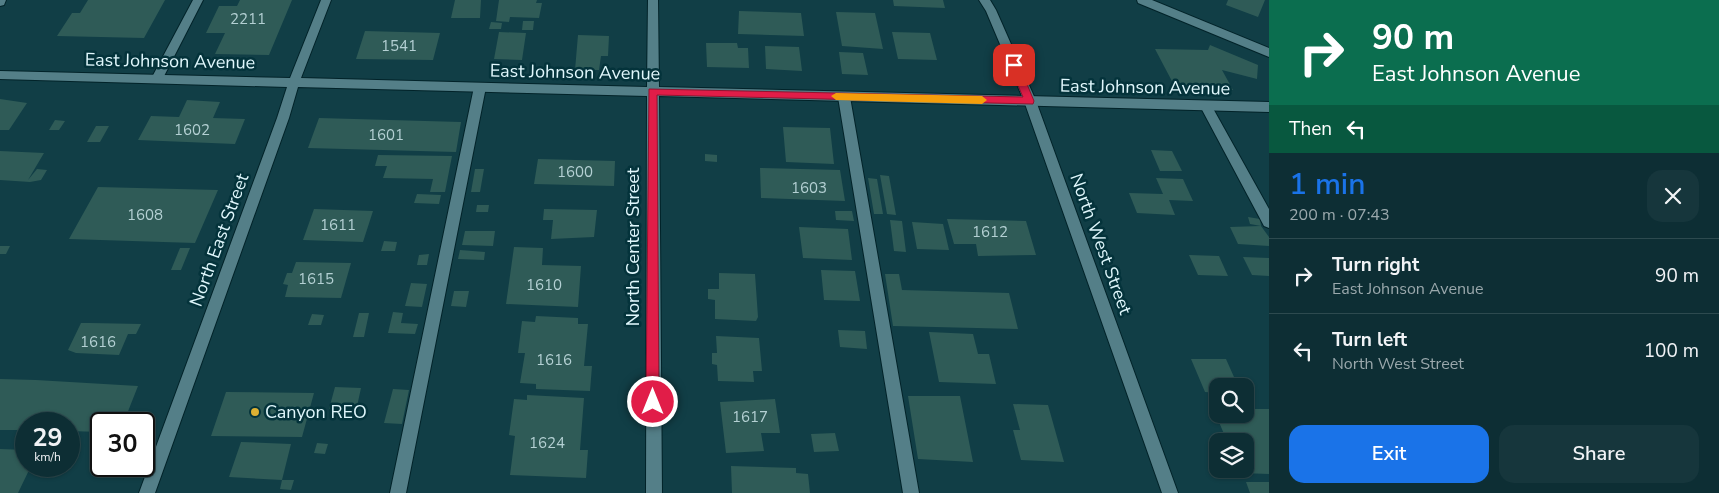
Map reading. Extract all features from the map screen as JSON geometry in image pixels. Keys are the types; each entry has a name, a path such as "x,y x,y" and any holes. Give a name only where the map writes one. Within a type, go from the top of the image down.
{"street":[{"path":"157,79 198,0"},
{"name":"North East Street","path":"148,493 283,118 294,82 326,0"},
{"name":"North Center Street","path":"653,0 654,493"},
{"path":"1142,0 1269,53"},
{"name":"North West Street","path":"991,3 1030,101 1170,493"},
{"name":"East Johnson Avenue","path":"0,75 1269,107"},
{"path":"398,493 480,87"},
{"path":"844,97 911,493"},
{"path":"1206,106 1269,222"}],"building":[{"path":"88,0 165,0 144,38 57,36 72,13 80,13"},
{"path":"240,0 292,0 269,55 215,54 225,33 206,33 219,6 237,6"},
{"path":"455,0 481,0 480,18 451,18"},
{"path":"499,0 537,0 536,3 542,3 539,18 510,17 509,22 496,21"},
{"path":"893,0 943,0 945,8 894,6"},
{"path":"1228,0 1265,0 1258,17 1226,5"},
{"path":"739,11 801,13 804,36 738,34"},
{"path":"836,12 875,13 883,49 842,46"},
{"path":"523,21 534,21 533,30 522,30"},
{"path":"491,22 502,23 501,29 489,29"},
{"path":"365,31 440,33 433,60 356,59"},
{"path":"499,32 526,33 522,60 494,59"},
{"path":"892,32 930,33 937,60 898,59"},
{"path":"578,35 609,36 608,56 601,56 599,70 575,70"},
{"path":"706,43 737,43 738,48 748,48 749,68 707,67"},
{"path":"1210,45 1258,65 1257,79 1222,70 1233,90 1206,89 1204,86 1174,85 1155,49 1208,50"},
{"path":"765,46 799,47 802,71 766,69"},
{"path":"839,52 863,53 868,75 842,74"},
{"path":"0,99 27,103 9,130 0,130"},
{"path":"187,100 220,102 213,118 245,119 235,144 138,140 151,116 179,117"},
{"path":"319,118 461,122 456,152 308,148"},
{"path":"55,120 65,121 59,130 49,130"},
{"path":"96,126 109,126 100,142 87,142"},
{"path":"783,127 830,128 834,164 786,162"},
{"path":"1151,150 1172,151 1182,171 1160,171"},
{"path":"0,151 44,153 28,180 37,169 47,170 41,180 30,182 0,180"},
{"path":"705,154 717,155 717,162 705,161"},
{"path":"378,155 452,156 445,192 430,192 433,179 383,178 387,166 375,166"},
{"path":"538,159 615,161 614,186 534,184"},
{"path":"760,168 840,170 845,201 761,198"},
{"path":"475,169 484,169 480,192 471,192"},
{"path":"880,175 889,176 896,215 887,214"},
{"path":"868,178 877,179 883,214 874,214"},
{"path":"1156,178 1183,179 1193,201 1169,200 1175,215 1137,213 1129,193 1163,194"},
{"path":"98,187 218,190 195,243 69,239"},
{"path":"417,194 441,195 439,204 414,203"},
{"path":"477,205 489,205 488,212 476,212"},
{"path":"314,209 373,211 363,242 303,240"},
{"path":"544,209 597,210 594,237 551,239 553,220 543,220"},
{"path":"835,211 852,211 854,221 836,220"},
{"path":"1248,217 1260,219 1261,226 1250,224"},
{"path":"947,219 1026,221 1036,255 978,256 976,244 954,244"},
{"path":"890,220 902,221 906,252 894,251"},
{"path":"912,222 943,224 949,250 917,249"},
{"path":"1261,226 1269,237 1269,246 1238,244 1230,227"},
{"path":"799,227 848,229 852,260 803,258"},
{"path":"465,231 495,231 493,246 462,245"},
{"path":"384,241 397,242 395,251 381,251"},
{"path":"0,246 10,246 6,254 0,254"},
{"path":"514,247 543,248 542,265 581,266 578,307 506,304"},
{"path":"180,248 190,248 181,270 171,270"},
{"path":"460,250 485,252 484,260 458,259"},
{"path":"429,254 427,265 417,265 419,255"},
{"path":"1189,255 1219,256 1228,276 1198,275"},
{"path":"1243,257 1269,258 1269,276 1252,275"},
{"path":"296,262 351,263 341,298 285,297 288,285 283,284 287,273 292,273"},
{"path":"821,270 855,271 860,301 824,300"},
{"path":"719,273 755,274 758,317 756,321 715,319 715,300 708,299 708,289 719,289"},
{"path":"885,274 899,274 902,290 1009,293 1018,329 893,326"},
{"path":"411,283 427,284 422,307 405,306"},
{"path":"454,291 469,291 466,307 451,306"},
{"path":"393,312 403,313 401,323 418,324 415,334 388,333"},
{"path":"359,313 369,313 364,337 353,337"},
{"path":"312,314 324,315 321,325 308,325"},
{"path":"536,316 578,318 578,324 588,324 584,366 592,366 590,391 536,389 536,384 520,383 525,353 518,353 522,321 535,322"},
{"path":"81,323 141,324 136,334 128,334 119,355 76,353 68,350"},
{"path":"838,330 865,331 867,349 840,347"},
{"path":"929,332 973,334 978,354 989,354 996,384 939,382"},
{"path":"716,336 759,338 762,371 753,371 754,382 718,381 717,365 712,364 712,353 717,353"},
{"path":"1191,359 1226,359 1234,378 1209,378 1209,392 1205,392"},
{"path":"0,379 138,386 128,412 90,412 90,432 80,431 80,412 15,412 15,430 0,430"},
{"path":"335,387 361,388 356,411 329,409"},
{"path":"393,389 409,390 402,424 384,423"},
{"path":"226,392 314,393 302,437 211,436"},
{"path":"527,395 584,398 580,450 588,450 586,478 510,475 515,436 509,435 514,399 527,400"},
{"path":"908,396 960,396 973,462 918,459"},
{"path":"775,399 780,433 761,433 764,451 726,453 720,402"},
{"path":"1013,404 1048,405 1064,462 1021,460 1013,430 1020,430"},
{"path":"1254,409 1269,409 1269,474 1254,473 1254,433 1224,433 1219,423 1254,423"},
{"path":"835,433 839,451 814,452 811,434"},
{"path":"241,442 291,444 282,480 229,477"},
{"path":"317,443 328,444 325,454 314,453"},
{"path":"0,449 15,450 15,477 26,477 18,493 0,493"},
{"path":"731,466 796,468 796,473 808,474 810,493 732,493"},
{"path":"282,480 294,480 291,490 280,489"},
{"path":"1246,482 1269,482 1269,493 1250,493"}],"slow traffic":[{"path":"836,96 982,100"}],"place":[{"name":"Canyon REO","path":"255,412"}],"route":[{"path":"653,402 652,91 1030,101 1014,65"}]}
